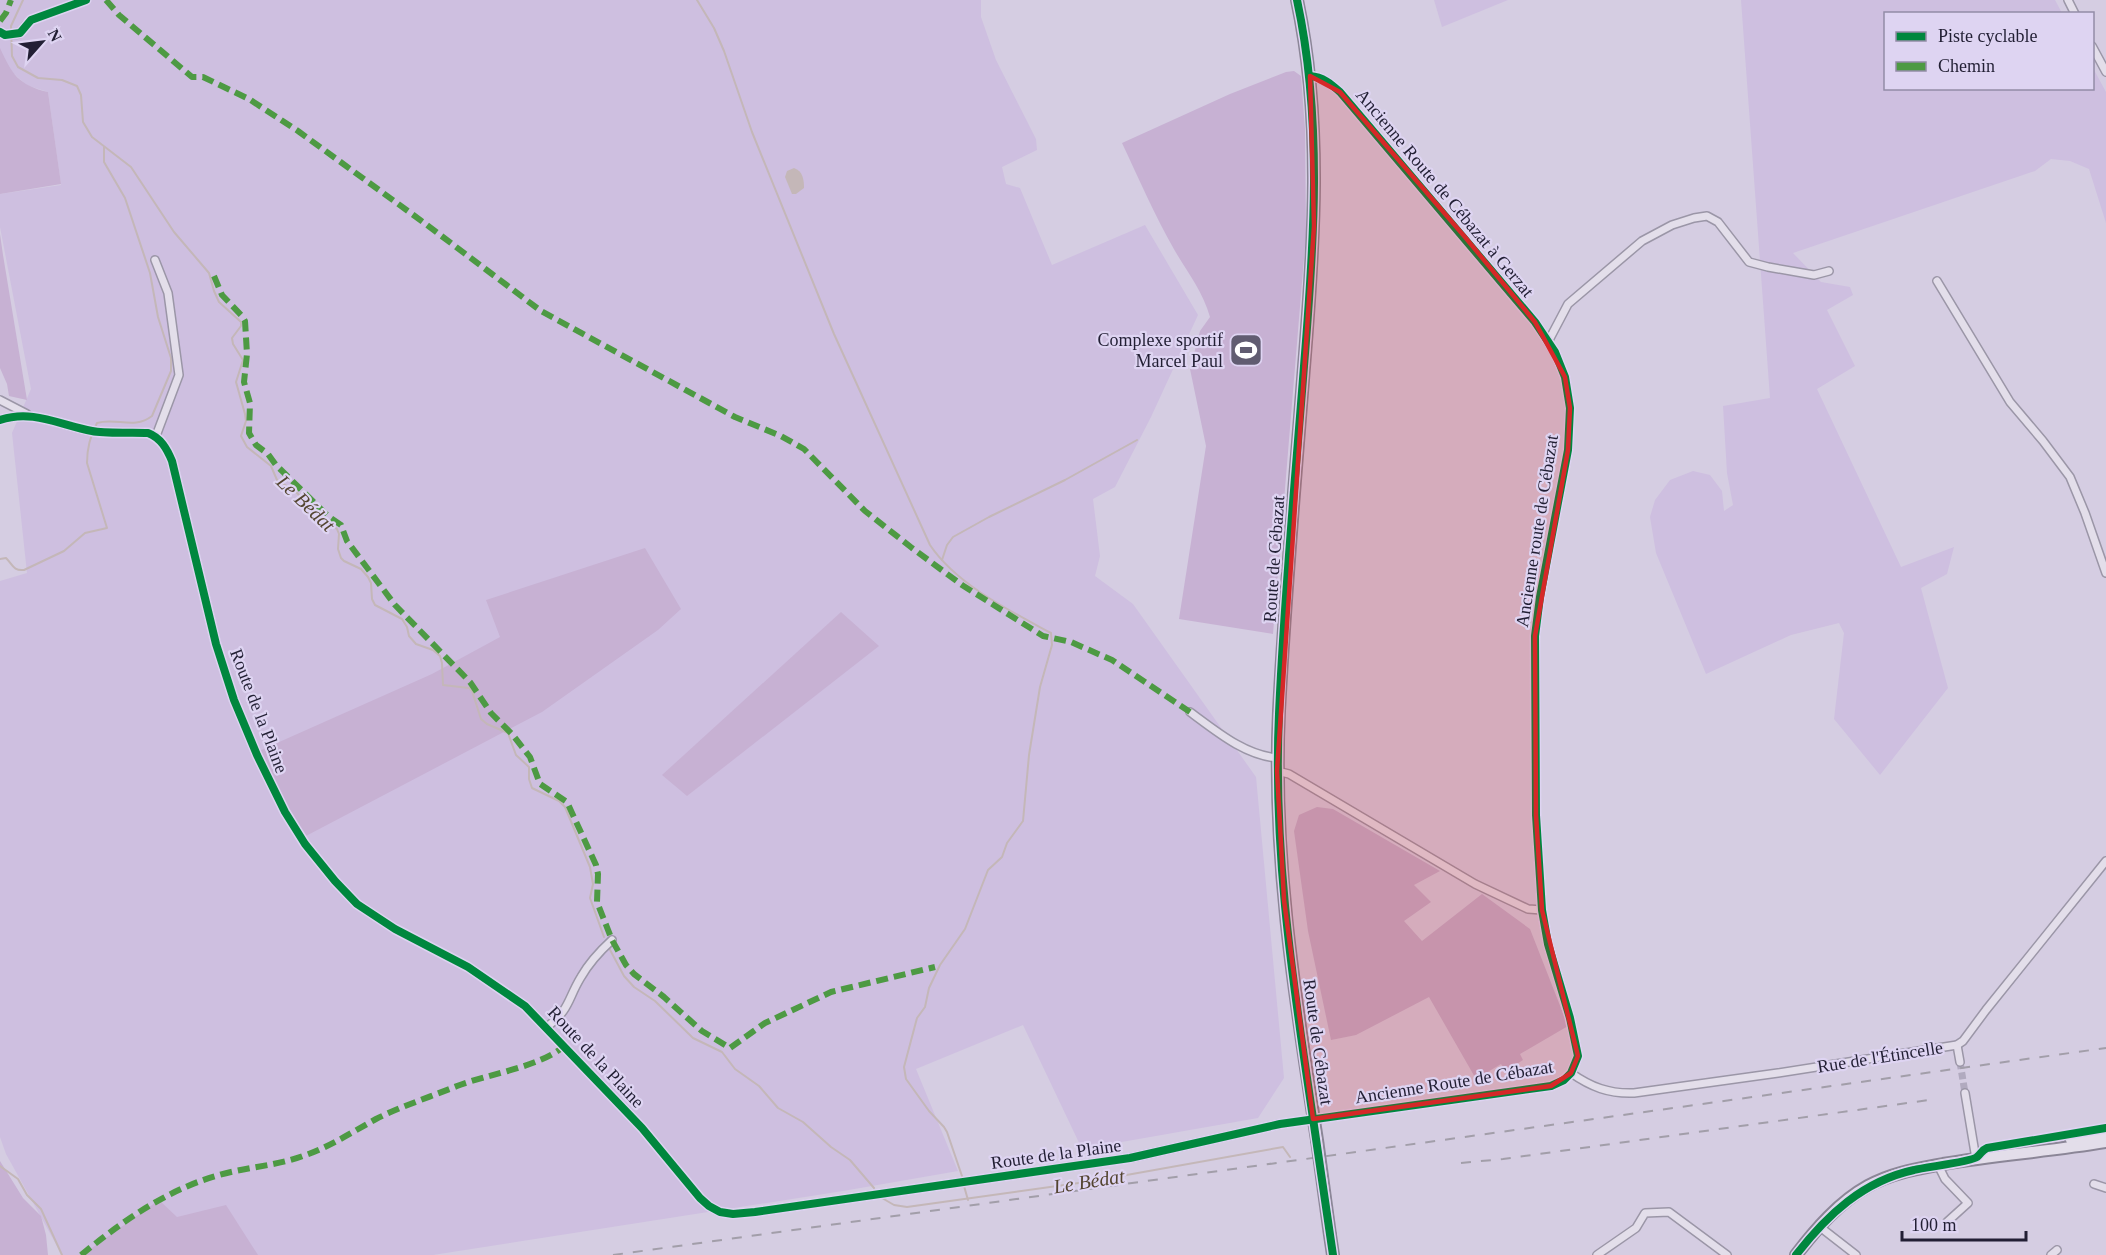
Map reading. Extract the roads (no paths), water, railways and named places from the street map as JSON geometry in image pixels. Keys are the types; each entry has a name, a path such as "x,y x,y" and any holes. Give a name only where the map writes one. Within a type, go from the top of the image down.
{"main road":[{"name":"Route de Cébazat","path":"1297,0 1310,76 1314,152 1314,226 1283,644 1277,771 1284,900 1333,1255"},
{"path":"1976,1159 2008,1150 2106,1134"},
{"path":"1796,1255 1841,1205 1868,1186 1902,1173 1976,1159 2103,1144"}],"street":[{"path":"4,34 18,34 26,26"},
{"path":"2094,50 2106,72"},
{"name":"Ancienne Route de Cébazat à Gerzat","path":"1310,76 1320,77 1340,92 1465,237 1548,342"},
{"path":"1548,342 1568,304 1642,241 1672,225 1694,218 1707,216 1718,222 1749,262 1814,274 1830,271"},
{"path":"0,420 20,416 35,417 91,431 148,433 156,436 179,375 168,293 155,260"},
{"path":"1937,281 2010,402 2070,477 2106,573"},
{"name":"Ancienne route de Cébazat","path":"1542,909 1536,815 1535,636 1540,597 1568,450 1570,422 1565,377 1548,342"},
{"path":"0,400 35,417"},
{"name":"Route de la Plaine","path":"156,436 164,445 172,461 216,644 234,699 257,755 285,812 305,844 357,904 385,923 468,967 525,1006 642,1128 700,1198 720,1212 733,1214 1130,1158 1201,1141 1314,1119"},
{"path":"1190,712 1248,750 1277,758"},
{"path":"1277,771 1289,774 1475,884 1528,909 1542,909"},
{"name":"Rue de l'Étincelle","path":"1571,1073 1586,1084 1602,1090 1613,1093 1634,1093 1957,1045 1971,1032 1986,1010 2106,861"},
{"name":"Ancienne Route de Cébazat","path":"1314,1119 1551,1086 1564,1080 1571,1073 1578,1056 1575,1037 1548,944 1542,909"},
{"path":"547,1027 567,1009 579,979 594,958 612,940"},
{"path":"1957,1045 1960,1062"},
{"path":"1965,1093 1976,1159"},
{"path":"1938,1165 1945,1179 1968,1203 1947,1222"},
{"path":"2094,1184 2106,1188"},
{"path":"1597,1255 1636,1228 1645,1213 1669,1212 1727,1255"},
{"path":"1820,1227 1856,1255"}],"waterway":[{"name":"Le Bédat","path":"23,0 11,26 12,56 18,67 38,78 62,80 77,86 81,95 83,122 92,137 131,167 174,232 209,273 219,302 241,322 241,326 232,338 243,360 236,382 246,421 241,436 247,447 271,466 277,480 295,491 321,517 337,529 341,558 361,569 368,577 375,605 402,619 409,636 416,644 433,650 440,656 443,685 469,688 481,719 508,733 516,755 529,767 532,788 559,801 565,807 590,867 593,884 590,898 604,937"},
{"path":"697,0 714,28 724,51 752,132 834,334 930,545 941,559 969,584 1002,606 1051,633 1052,645 1040,687 1029,755 1023,821 1007,843 1002,857 988,870 965,929 940,965 929,988 925,1007 917,1018 904,1067 906,1079 947,1132 963,1179"},
{"path":"0,559 6,558 15,568 24,570 64,551 85,533 107,528 87,463 92,432 97,423 111,421 132,423 152,416 171,371 171,358 158,317 150,273 125,198 104,162 104,147"},
{"path":"942,560 947,545 953,537 1065,480 1137,440"},
{"name":"Le Bédat","path":"608,946 624,976 634,987 655,1001 693,1038 722,1052 735,1069 759,1086 778,1108 803,1122 831,1147 850,1160 874,1188"},
{"name":"Le Bédat","path":"882,1198 894,1205 907,1207 1093,1181 1283,1147 1290,1157"},
{"path":"0,1166 18,1179 27,1195 41,1209 62,1255"},
{"path":"964,1186 968,1200"}],"tunnel":[{"path":"1960,1062 1965,1093"}],"railway":[{"path":"613,1255 2106,1048"},
{"path":"1461,1163 1936,1099"}],"place":[{"name":"Complexe sportif Marcel Paul","path":"1246,350"}]}
